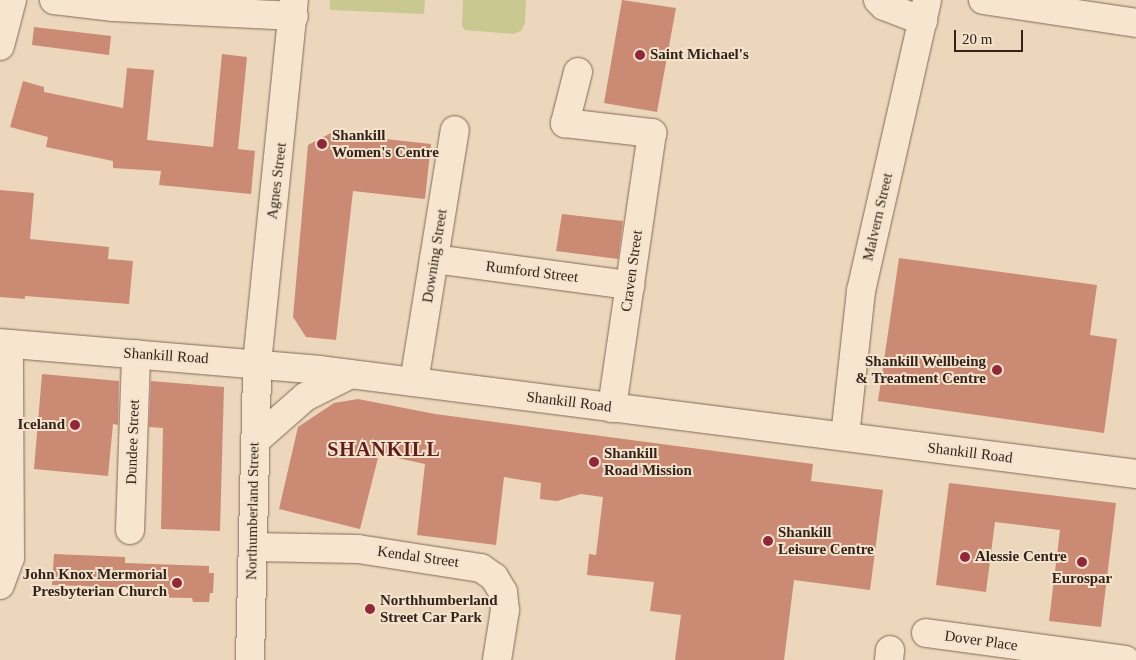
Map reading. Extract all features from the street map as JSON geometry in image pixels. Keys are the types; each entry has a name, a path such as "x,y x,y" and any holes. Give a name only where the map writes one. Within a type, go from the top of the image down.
{"street":[{"path":"0,46 12,0"},
{"path":"54,0 114,7 294,8"},
{"path":"878,0 884,6 925,10"},
{"path":"984,0 1136,23"},
{"name":"Agnes Street","path":"257,363 294,8"},
{"name":"Malvern Street","path":"845,436 861,291 925,10"},
{"name":"Craven Street","path":"578,72 565,123 652,133 612,408"},
{"name":"Downing Street","path":"414,382 454,130"},
{"name":"Rumford Street","path":"434,259 630,285"},
{"path":"0,585 10,558 5,497 5,344"},
{"name":"Shankill Road","path":"5,344 257,363 1136,474"},
{"name":"Dundee Street","path":"130,530 136,354"},
{"name":"Northumberland Street","path":"250,660 257,363"},
{"path":"255,441 305,397 351,374"},
{"name":"Kendal Street","path":"253,547 358,548 467,563 494,577 511,611 497,660"},
{"name":"Dover Place","path":"926,633 1125,660"}],"shaded area":[{"path":"330,0 425,0 424,14 330,10"},
{"path":"463,0 526,0 525,23 521,31 513,34 465,30 462,26"}],"building":[{"name":"Saint Michael's","path":"622,0 676,8 657,112 604,103"},
{"path":"34,27 111,36 109,55 32,45"},
{"path":"222,54 247,57 238,149 255,151 251,194 159,185 161,171 113,168 113,161 46,147 48,137 10,127 23,81 44,87 44,92 123,108 127,68 154,70 147,140 213,147"},
{"path":"331,133 431,144 425,199 353,191 336,340 306,337 293,317 308,145"},
{"path":"0,190 34,193 30,239 109,247 108,259 133,261 129,304 25,296 25,299 0,297"},
{"path":"562,214 623,221 618,259 556,251"},
{"name":"Shankill Wellbeing & Treatment Centre","path":"899,258 1097,285 1090,335 1117,339 1104,433 878,401"},
{"name":"Iceland","path":"42,374 119,381 118,425 113,424 108,476 34,469"},
{"path":"151,381 224,387 220,531 161,529 163,428 149,427"},
{"path":"358,399 435,414 813,464 811,481 883,490 870,590 794,580 784,660 675,660 681,615 650,611 654,582 587,575 589,554 596,555 603,497 581,494 557,501 540,499 541,483 504,477 496,545 417,535 425,464 379,454 360,529 279,509 298,427 334,403"},
{"path":"949,483 1116,503 1101,627 1049,621 1060,530 995,522 986,592 936,585"},
{"path":"54,554 125,557 125,563 209,566 209,573 214,573 213,593 210,593 209,602 193,602 192,598 140,597 141,588 52,585"}],"place":[{"name":"Saint Michael's","path":"640,55"},
{"name":"Shankill Women's Centre","path":"322,144"},
{"name":"Shankill Wellbeing & Treatment Centre","path":"997,370"},
{"name":"Iceland","path":"75,425"},
{"name":"Shankill Road Mission","path":"594,462"},
{"name":"Shankill Leisure Centre","path":"768,541"},
{"name":"Alessie Centre","path":"965,557"},
{"name":"Eurospar","path":"1082,562"},
{"name":"John Knox Mermorial Presbyterian Church","path":"177,583"},
{"name":"Northhumberland Street Car Park","path":"370,609"}],"district":[{"name":"SHANKILL","path":"384,449"}]}
